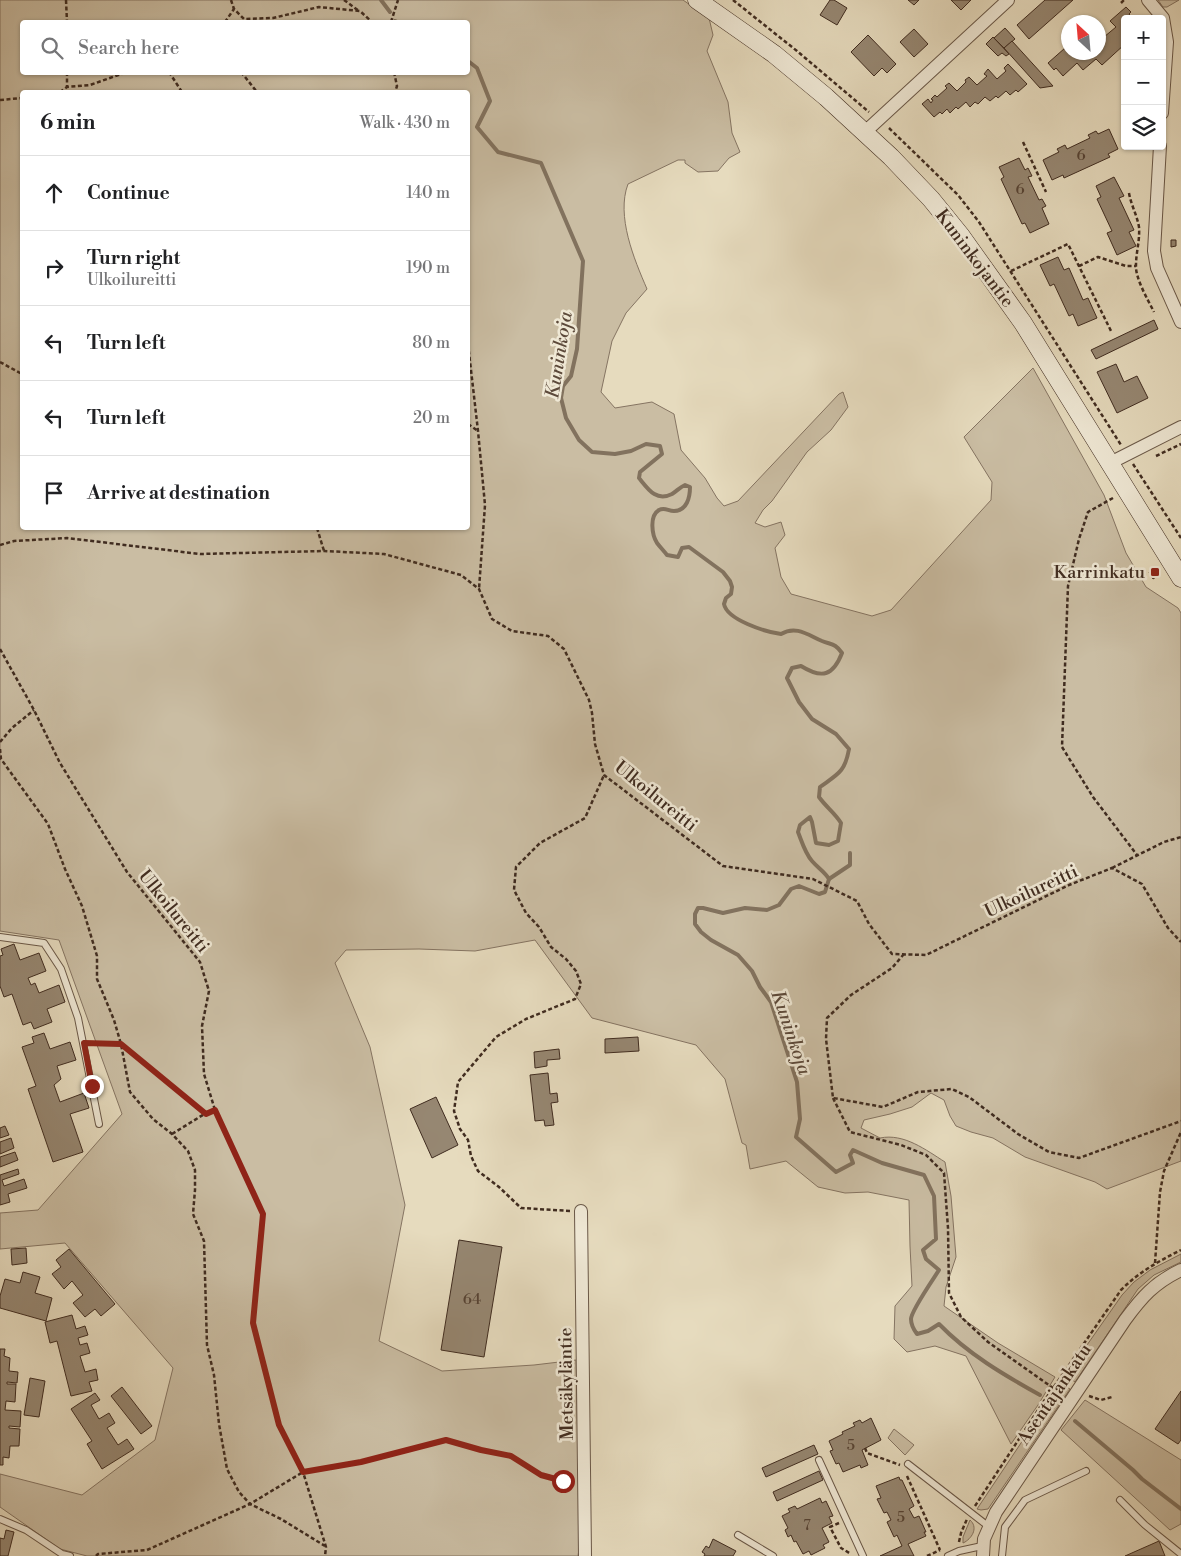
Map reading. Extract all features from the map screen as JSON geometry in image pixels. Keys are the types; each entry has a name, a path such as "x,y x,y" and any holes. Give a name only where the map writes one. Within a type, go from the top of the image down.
{"main road":[{"name":"Kuninkojantie","path":"697,0 774,54 826,97 865,132 931,199 961,236 1024,323 1181,578"}],"street":[{"path":"865,132 1008,0"},
{"path":"1148,0 1162,18 1166,42 1162,105"},
{"path":"1160,150 1154,252 1157,268 1181,322"},
{"path":"1110,463 1181,427"},
{"name":"Metsäkyläntie","path":"581,1211 585,1556"},
{"name":"Asentajankatu","path":"983,1551 988,1526 996,1512 1129,1315 1154,1285 1181,1270"}],"lane":[{"path":"0,937 44,944 61,969 78,1018 99,1124"},
{"path":"818,1460 863,1556"},
{"path":"905,1465 988,1526"},
{"path":"1002,1556 1005,1527 1025,1500 1086,1471"},
{"path":"1120,1500 1145,1525 1181,1554"},
{"path":"0,1519 26,1530 62,1554 70,1556"},
{"path":"738,1535 773,1556"},
{"path":"948,1556 959,1551 983,1551"}],"path":[{"path":"66,0 67,20"},
{"path":"231,0 234,9 244,19 273,18 319,6 360,11"},
{"path":"344,0 370,20"},
{"path":"392,20 398,0"},
{"path":"733,0 797,50 870,112"},
{"path":"226,20 234,9"},
{"path":"67,75 68,87"},
{"path":"63,90 68,87 90,85 118,75"},
{"path":"171,75 181,90"},
{"path":"243,75 255,90"},
{"path":"395,75 397,86 396,90"},
{"path":"0,100 20,98"},
{"path":"1023,142 1046,192"},
{"path":"1129,194 1139,229 1137,275 1154,312"},
{"path":"1011,271 1068,244 1111,331"},
{"path":"1079,266 1098,258 1126,266 1136,266"},
{"path":"470,361 485,505 479,589"},
{"path":"0,362 20,373"},
{"path":"470,425 478,431"},
{"path":"1151,458 1181,444"},
{"path":"1135,466 1181,538"},
{"path":"1114,497 1088,512 1079,539 1068,586 1062,747 1093,797 1137,855"},
{"path":"318,530 324,551"},
{"path":"0,545 14,540 67,538 200,554 324,551 384,554 461,575 479,589"},
{"name":"Ulkoilureitti","path":"479,589 492,620 512,631 548,636 564,649 589,700 595,744 604,775 723,866 813,878 833,890 857,900 869,924 892,954 926,955 1164,842 1181,837"},
{"name":"Ulkoilureitti","path":"0,649 34,710 60,764 127,872 200,962 209,991 202,1026 204,1074 215,1110 263,1214 253,1323 279,1425 303,1472 326,1547 325,1556"},
{"path":"0,742 12,728 34,710"},
{"path":"0,749 1,759 48,824 65,869 82,906 97,956 97,978 114,1020 121,1044 130,1092 153,1119 172,1134 188,1151 194,1170 193,1214 204,1241 207,1345 214,1375 219,1424 227,1469 239,1492 250,1504 281,1519 326,1547"},
{"path":"581,1211 521,1208 499,1186 478,1171 471,1156 468,1140 460,1128 454,1111 458,1082 496,1037 526,1019 575,999 581,984 576,972 566,959 551,947 539,927 526,913 514,890 516,867 540,843 585,818 604,775"},
{"path":"1112,868 1142,884 1168,928 1181,942"},
{"path":"904,954 892,968 851,995 827,1018 826,1039 833,1098 850,1132 901,1145 926,1155 944,1173 948,1228 948,1293 960,1317 988,1342 1053,1388"},
{"path":"84,1043 121,1044 206,1114"},
{"path":"833,1098 883,1107 918,1092 952,1089 969,1098 1018,1134 1049,1152 1079,1158 1181,1122"},
{"path":"172,1134 215,1110"},
{"path":"1155,1263 1160,1192 1164,1171 1181,1132"},
{"path":"959,1551 961,1533 971,1513 1053,1388 1122,1290 1134,1277 1155,1263 1181,1250"},
{"path":"1086,1394 1101,1400 1112,1397"},
{"path":"96,1556 98,1554 147,1550 250,1504 303,1472 361,1462 446,1440 511,1456 541,1475 585,1489"},
{"path":"865,1448 867,1453 905,1465 940,1550"},
{"path":"846,1519 830,1527 841,1548 854,1556"}],"shaded area":[{"path":"0,0 683,0 709,18 713,35 707,51 728,102 732,133 740,152 729,158 718,171 698,172 685,163 685,160 678,160 628,184 625,196 625,223 632,251 647,289 626,313 612,341 601,392 615,408 652,402 674,414 681,450 705,478 724,506 738,501 843,392 848,407 831,430 807,452 755,523 765,527 781,522 785,535 775,548 781,577 791,594 872,616 891,610 991,500 992,482 964,437 1033,368 1104,495 1126,553 1146,587 1178,608 1181,613 1181,1161 1107,1189 1095,1182 1025,1157 993,1138 956,1126 944,1100 931,1093 912,1107 864,1120 861,1128 880,1138 889,1137 906,1140 945,1162 951,1196 956,1257 946,1287 944,1306 998,1343 1055,1377 1011,1444 966,1356 935,1346 907,1352 894,1339 895,1306 912,1286 909,1200 868,1192 845,1193 818,1187 786,1161 750,1169 746,1145 742,1143 725,1079 696,1045 592,1018 535,940 475,951 419,949 346,950 335,963 370,1047 405,1205 379,1341 442,1371 534,1365 576,1360 580,1542 578,1556 87,1556 60,1549 0,1507 0,1474 82,1495 155,1440 173,1368 65,1243 0,1249 0,1213 38,1210 122,1114 59,940 0,931"},
{"path":"1158,0 1179,0 1167,7 1163,7"},
{"path":"1181,1254 1181,1262 1154,1275 1138,1289 1075,1382 1066,1375 1122,1295 1134,1282 1150,1270"},
{"path":"1061,1383 1070,1389 988,1509 977,1509"},
{"path":"1085,1400 1181,1460 1181,1524 1170,1530 1061,1430"},
{"path":"894,1429 914,1445 905,1455 888,1438"},
{"path":"970,1520 974,1526 974,1532 963,1543 963,1537"}],"building":[{"path":"830,0 834,0 847,8 837,25 820,15"},
{"path":"908,0 919,0 914,5"},
{"path":"951,0 971,0 961,10"},
{"path":"1045,0 1073,0 1029,39 1017,25"},
{"path":"1126,7 1131,12 1130,15 1121,15 1121,48 1102,65 1097,60 1106,60 1106,35 1116,27 1110,21"},
{"path":"1005,28 1015,39 1004,48 994,38"},
{"path":"914,29 928,44 914,57 900,42"},
{"path":"868,35 896,64 887,73 882,68 874,76 851,52"},
{"path":"993,37 1009,54 1006,56 1002,53 998,56 986,44"},
{"path":"1012,41 1053,86 1040,88 1004,48"},
{"path":"1061,52 1061,60 1095,60 1083,70 1077,63 1063,76 1048,63"},
{"path":"1008,64 1027,84 1018,92 1016,90 1010,95 1006,91 998,98 996,96 990,101 985,97 978,104 975,102 970,107 966,102 958,109 956,107 950,113 947,109 942,114 940,112 934,117 922,104 928,99 931,103 933,100 931,99 935,95 937,97 947,88 945,86 949,83 957,91 969,77 977,85 987,76 984,74 988,69 997,79 1006,71 1004,68"},
{"path":"1109,129 1118,149 1108,154 1110,157 1064,178 1063,175 1052,180 1043,160 1059,152 1057,149 1065,145 1067,149 1090,138 1088,135 1096,131 1098,134"},
{"path":"1019,158 1025,170 1028,168 1032,176 1028,177 1039,200 1042,199 1046,206 1042,208 1049,224 1030,233 1025,223 1022,224 1001,179 1004,177 999,167"},
{"path":"1114,177 1124,196 1119,198 1134,230 1129,232 1136,246 1117,255 1107,233 1112,231 1097,199 1101,197 1096,186"},
{"path":"1171,240 1176,240 1176,246 1171,247"},
{"path":"1058,257 1064,270 1069,268 1083,300 1088,298 1097,318 1078,326 1073,314 1069,316 1054,284 1050,286 1040,265"},
{"path":"1154,320 1158,329 1096,359 1091,350"},
{"path":"1116,364 1124,382 1137,376 1148,398 1117,413 1097,372"},
{"path":"1152,571 1156,577 1153,579 1149,572"},
{"path":"14,944 20,960 39,953 46,971 28,978 31,985 35,983 39,993 59,985 65,1002 47,1009 52,1022 34,1029 31,1022 23,1025 12,994 4,997 0,986 0,956 3,955 1,949"},
{"path":"44,1033 50,1049 70,1042 76,1060 57,1066 61,1079 54,1085 60,1102 84,1093 89,1108 70,1114 83,1152 53,1162 28,1089 36,1086 22,1047 34,1043 32,1037"},
{"path":"638,1037 639,1051 605,1053 605,1039"},
{"path":"559,1049 560,1059 547,1060 547,1066 535,1068 534,1052"},
{"path":"548,1073 550,1094 557,1093 558,1102 551,1103 554,1125 545,1126 544,1120 535,1121 530,1075"},
{"path":"436,1097 458,1145 432,1158 410,1109"},
{"path":"5,1126 9,1135 0,1138 0,1128"},
{"path":"11,1138 14,1148 0,1154 0,1142"},
{"path":"15,1152 18,1160 0,1167 0,1157"},
{"path":"18,1169 19,1174 2,1180 4,1186 24,1179 27,1188 8,1194 10,1202 0,1205 0,1175"},
{"path":"459,1240 502,1247 484,1357 441,1350"},
{"path":"26,1248 27,1263 12,1265 11,1249"},
{"path":"69,1249 115,1304 101,1316 95,1309 85,1317 73,1303 83,1295 72,1281 64,1289 52,1274 61,1267 56,1260"},
{"path":"23,1272 40,1277 35,1293 52,1298 46,1321 0,1308 0,1296 5,1279 20,1283"},
{"path":"72,1315 76,1329 85,1326 88,1335 78,1338 80,1345 87,1343 90,1353 80,1356 85,1372 96,1369 98,1380 89,1382 92,1391 71,1396 57,1341 50,1343 45,1322"},
{"path":"0,1349 5,1349 4,1356 10,1358 9,1371 18,1372 17,1383 7,1382 7,1384 16,1384 15,1402 6,1401 5,1410 21,1411 20,1427 9,1426 9,1428 20,1429 19,1446 10,1446 9,1458 3,1457 3,1465 0,1465"},
{"path":"30,1378 45,1381 39,1417 24,1415"},
{"path":"122,1387 152,1426 141,1434 111,1396"},
{"path":"1181,1391 1181,1440 1178,1444 1155,1429"},
{"path":"95,1393 100,1400 91,1405 99,1419 109,1413 115,1423 107,1428 118,1445 127,1439 134,1449 102,1469 87,1444 92,1441 71,1409"},
{"path":"871,1418 881,1440 862,1450 868,1465 861,1468 860,1465 843,1472 839,1463 836,1464 830,1451 833,1450 829,1441 855,1426 853,1423 860,1420 862,1423"},
{"path":"814,1445 818,1454 766,1477 762,1468"},
{"path":"819,1471 823,1480 777,1501 773,1492"},
{"path":"899,1477 914,1506 909,1509 914,1518 919,1516 926,1536 908,1544 914,1556 880,1556 902,1546 897,1535 894,1537 887,1522 891,1520 887,1512 884,1513 877,1499 881,1498 876,1486"},
{"path":"820,1498 822,1503 826,1501 833,1516 829,1517 832,1523 822,1528 829,1542 823,1545 825,1548 811,1555 809,1551 803,1554 791,1535 788,1537 785,1530 788,1528 782,1516 790,1512 788,1509 795,1506 797,1509"},
{"path":"6,1530 14,1532 8,1556 0,1556 0,1538 4,1539"},
{"path":"713,1539 736,1551 733,1556 704,1556 705,1554 702,1552 706,1546 709,1548"},
{"path":"1159,1541 1165,1556 1125,1556"}],"waterway":[{"name":"Kuninkoja","path":"381,0 390,12"},
{"name":"Kuninkoja","path":"470,63 477,68 490,101 477,127 498,152 541,163 583,261 577,349 571,376 563,386 561,398 566,418 579,440 592,452 615,454 631,451 646,444 660,446 662,454 640,472 639,478 653,493 661,496 672,494 685,485 690,487 687,503 682,509 674,511 661,509 654,517 652,526 655,540 667,555 678,557 682,548 689,547 723,572 732,587 731,594 726,598 724,604 727,610 739,620 774,633 781,634 792,630 802,632 837,647 842,653 839,661 831,671 821,674 801,666 792,668 787,678 799,702 812,719 836,734 849,749 840,772 820,787 819,797 841,823 838,841 829,845 816,843 810,817 800,825 798,832 810,858 829,879 825,892 819,894 799,886 791,889 779,905 767,910 745,908 723,913 698,908 695,914 695,924 711,940 738,955 752,971 760,987 771,1002 797,1082 800,1119 796,1137 836,1172 853,1163 850,1155 853,1150 882,1163 924,1175 934,1196 936,1239 923,1250 926,1259 939,1270 912,1315 912,1323 917,1334 928,1331 939,1324 974,1354 1000,1372 1040,1395"},
{"path":"829,879 850,865 850,853"},
{"name":"Kuninkoja","path":"1075,1421 1142,1479 1181,1509"}],"place":[{"name":"Karrinkatu","path":"1155,572"}],"route":[{"path":"92,1086 84,1043 121,1044 206,1114 215,1110 263,1214 253,1323 279,1425 303,1472 361,1462 446,1440 511,1456 541,1475 563,1481"}]}
